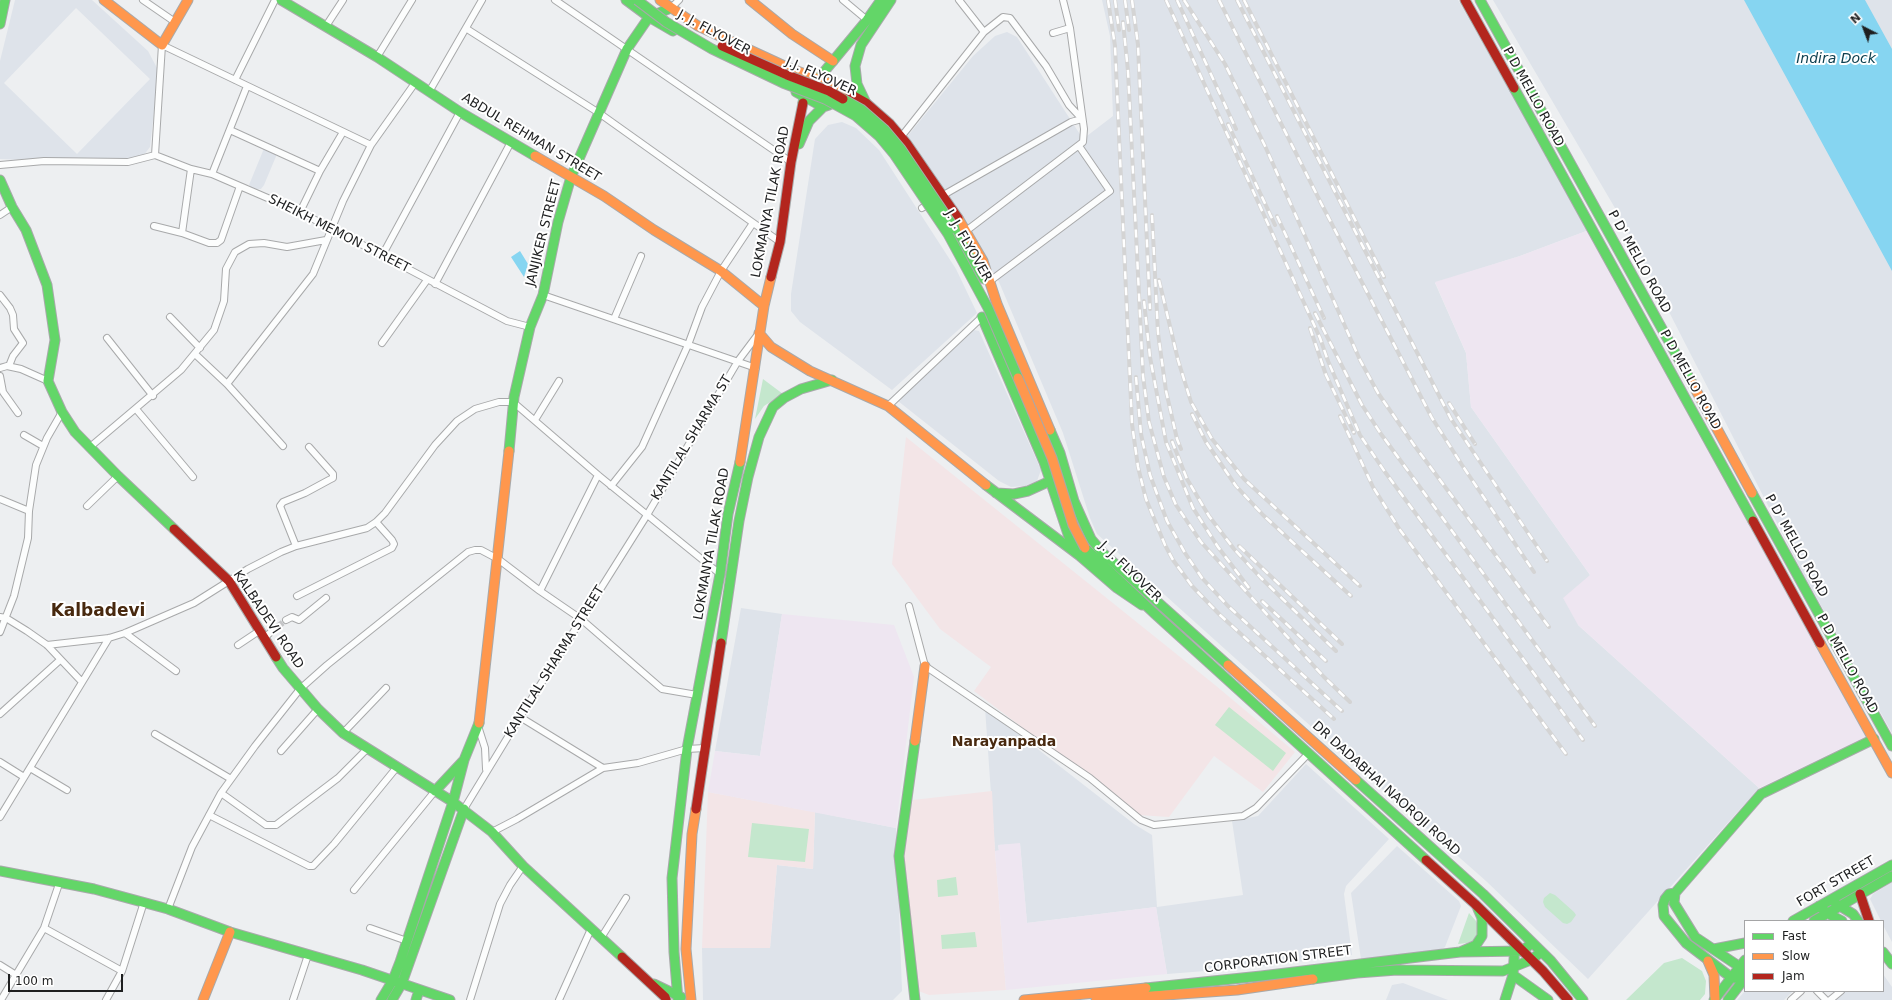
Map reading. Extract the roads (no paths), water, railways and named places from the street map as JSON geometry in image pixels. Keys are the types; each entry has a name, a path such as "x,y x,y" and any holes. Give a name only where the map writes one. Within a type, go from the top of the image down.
{"main road":[{"path":"0,24 4,0"},
{"path":"104,0 162,45 188,0"},
{"name":"ABDUL REHMAN STREET","path":"281,0 377,57 460,112 571,177 721,270 764,306"},
{"path":"626,0 649,17 717,56 804,96 823,107"},
{"name":"J. J. FLYOVER","path":"637,0 666,22 712,49 783,83 825,99 856,116 879,136 894,154 948,234 985,302 1052,458 1073,525 1085,548 1102,566 1155,614"},
{"name":"J.J. FLYOVER","path":"646,0 694,33 787,75 829,91 861,110 885,130 901,148 955,229 989,285"},
{"path":"660,0 698,26 715,35 789,68 831,84 866,103 890,124 901,137 966,231 983,261 989,285"},
{"path":"750,0 792,34 833,61"},
{"path":"804,96 867,20 881,0"},
{"path":"866,103 857,84 855,66 862,45 891,0"},
{"name":"P D MELLO ROAD","path":"1465,0 1892,773"},
{"name":"P D' MELLO ROAD","path":"1480,0 1892,746"},
{"path":"649,17 671,8"},
{"name":"JANJIKER STREET","path":"464,760 478,726 498,559 513,402 530,328 543,295 558,222 571,177 627,49 649,17"},
{"name":"LOKMANYA TILAK ROAD","path":"677,997 672,878 687,749 720,574 728,514 738,472 756,368 759,333 780,242 804,96"},
{"path":"792,162 809,121 823,107 846,100 866,103"},
{"path":"1538,132 1549,126"},
{"path":"0,180 12,207 26,230 47,285 55,340 48,381"},
{"name":"DR DADABHAI NAOROJI ROAD","path":"989,285 1060,453 1074,501 1082,522 1091,539 1103,553 1484,894 1540,952 1551,960 1583,1000"},
{"path":"982,318 1044,462 1066,529 1080,556"},
{"path":"759,333 771,347 810,371 888,406 996,493 1080,556 1117,588 1155,614"},
{"name":"LOKMANYA TILAK ROAD","path":"691,1000 686,949 692,834 739,521 748,477 759,437 773,407 784,398 801,389 832,380"},
{"name":"KALBADEVI ROAD","path":"48,381 62,412 75,432 118,476 229,581 265,633 300,689 318,709 342,733 366,750 398,767 464,809 492,832 523,866 665,997 666,1000"},
{"path":"996,493 1014,494 1028,491 1050,481 1059,471 1060,453"},
{"name":"DR DADABHAI NAOROJI ROAD","path":"1155,614 1475,904 1517,949 1532,960 1567,1000"},
{"path":"915,1000 899,856 925,666"},
{"path":"1714,999 1742,964 1695,937 1676,908 1674,903 1675,893 1761,794 1874,740"},
{"path":"435,791 464,760"},
{"path":"381,1000 398,982 406,942 453,802 464,760"},
{"path":"392,1000 464,809"},
{"name":"FORT STREET","path":"1795,920 1892,865"},
{"path":"0,871 60,881 144,902 168,909 230,932 398,982 450,1000"},
{"name":"FORT STREET","path":"1816,920 1892,876"},
{"path":"1675,893 1669,894 1665,899 1663,905 1664,916 1686,943 1708,961 1732,978 1744,978"},
{"path":"1860,894 1869,920"},
{"path":"1830,900 1852,914 1857,920"},
{"path":"1460,952 1476,945 1482,936 1482,918 1475,904"},
{"path":"1820,906 1827,913 1840,920"},
{"path":"203,1000 230,932"},
{"path":"1505,1000 1513,972 1517,949 1532,943"},
{"path":"1714,949 1744,943"},
{"name":"CORPORATION STREET","path":"1024,1000 1237,978 1460,952 1517,949"},
{"name":"CORPORATION STREET","path":"1096,1000 1237,990 1357,973 1397,970 1513,972 1532,960 1540,952"},
{"path":"1708,961 1714,975 1714,999"},
{"path":"1513,972 1548,1000"},
{"path":"1237,978 1237,990"},
{"path":"1728,1000 1744,979"},
{"path":"649,983 685,1000"},
{"path":"416,1000 419,990"}],"street":[{"path":"143,0 174,22"},
{"path":"235,80 275,0"},
{"path":"326,26 343,0"},
{"path":"377,57 412,0"},
{"path":"429,92 467,29 482,0"},
{"path":"555,0 792,162"},
{"path":"671,8 679,0"},
{"path":"843,0 867,20"},
{"path":"959,0 984,32"},
{"path":"966,231 1079,146 1085,138 1070,28 1063,0"},
{"path":"901,137 984,32 1003,17 1010,18 1046,66 1069,105 1082,119"},
{"path":"1053,33 1070,28"},
{"path":"467,29 598,113 780,242"},
{"path":"0,165 44,161 128,162 155,155 162,45 371,145"},
{"path":"227,384 313,274 343,201 371,145 415,83"},
{"path":"212,174 247,86"},
{"path":"383,254 460,112"},
{"path":"922,208 1071,122 1082,119"},
{"path":"230,130 320,171"},
{"path":"300,212 320,171 343,132"},
{"path":"435,284 511,142"},
{"path":"989,285 1110,191 1079,146"},
{"name":"SHEIKH MEMON STREET","path":"155,155 192,169 212,174 300,212 383,254 427,280 507,320 530,328"},
{"path":"182,233 192,169"},
{"path":"154,226 182,233 213,244 220,242 240,186"},
{"path":"0,215 12,207"},
{"path":"611,486 642,447 688,345 702,307 721,270 753,222"},
{"path":"90,448 153,396 181,370 214,330 224,300 226,269 235,252 249,244 264,243 287,247 326,240"},
{"path":"614,320 641,256"},
{"path":"382,343 427,280"},
{"path":"0,295 10,308 13,315 14,329 23,343 13,356 9,366"},
{"path":"543,295 756,368"},
{"path":"170,317 200,348"},
{"path":"888,406 982,318"},
{"name":"KANTILAL SHARMA ST","path":"647,515 738,361 759,333"},
{"path":"107,338 153,396"},
{"path":"195,354 227,384 283,446"},
{"path":"0,368 9,366 28,372 48,381"},
{"path":"0,376 3,392 18,413"},
{"path":"534,420 559,381"},
{"path":"47,645 109,638 125,633 194,603 248,569 296,546 367,528 376,522 435,445 457,421 476,409 499,402 513,402 598,476 720,574"},
{"path":"136,410 193,477"},
{"path":"0,632 3,617 14,596 28,538 29,511 36,465 43,446 62,412"},
{"path":"24,435 43,446"},
{"path":"296,546 280,506 283,502 305,493 333,478 333,474 309,447"},
{"path":"87,506 118,476"},
{"path":"540,591 598,476"},
{"path":"0,499 29,511"},
{"name":"KANTILAL SHARMA STREET","path":"464,809 486,771 647,515"},
{"path":"297,596 392,548 394,544 392,540 376,522"},
{"path":"168,909 192,848 221,793 254,746 300,689 327,665 463,555 475,550 481,550 498,559 581,620 662,689 697,695"},
{"path":"286,620 292,617 299,620 326,598"},
{"path":"909,606 925,666 1090,778 1141,820 1154,825 1243,816 1256,808 1309,753"},
{"path":"3,617 47,645 82,682"},
{"path":"125,633 176,671"},
{"path":"238,645 265,633"},
{"path":"0,816 109,638"},
{"path":"0,714 60,660"},
{"path":"342,733 386,688"},
{"path":"281,751 318,709"},
{"path":"520,717 603,768"},
{"path":"478,726 485,748 486,771"},
{"path":"155,734 231,779"},
{"path":"492,832 517,819 603,768 638,763 687,749 705,748"},
{"path":"221,793 266,825 276,825 338,778 366,750"},
{"path":"0,762 24,777"},
{"path":"209,815 296,860 313,866 334,844 398,767"},
{"path":"30,768 67,790"},
{"path":"354,890 435,791"},
{"path":"470,1000 500,904 510,885 523,866"},
{"path":"2,1000 44,928 60,881"},
{"path":"601,938 626,898"},
{"path":"106,1000 122,971 144,902"},
{"path":"44,928 122,971"},
{"path":"370,928 406,942"},
{"path":"559,1000 591,929"},
{"path":"293,1000 308,955"},
{"path":"0,965 16,975"},
{"path":"1791,1000 1799,992"},
{"path":"1818,992 1826,1000"},
{"path":"1830,1000 1840,992"}],"water":[{"name":"Indira Dock","path":"1744,0 1865,0 1892,49 1892,271"},
{"path":"520,251 528,264 524,277 511,257"}],"tunnel":[{"path":"271,632 286,620"}],"railway":[{"path":"1108,0 1115,46 1132,424 1138,467 1146,499 1165,545 1173,560 1192,586 1220,615 1334,719"},
{"path":"1115,0 1119,30"},
{"path":"1125,0 1129,30"},
{"path":"1132,0 1138,45 1150,309"},
{"path":"1166,0 1320,338 1328,361 1360,435 1385,472 1583,740"},
{"path":"1177,0 1236,129"},
{"path":"1184,0 1225,64 1265,146 1360,360 1378,393 1414,445 1549,627"},
{"path":"1219,0 1321,203 1432,418 1534,572"},
{"path":"1237,0 1451,419 1547,561"},
{"path":"1244,0 1384,277"},
{"path":"1123,22 1128,71 1143,376 1149,422 1164,477 1176,505 1201,542 1324,677 1350,702"},
{"path":"1228,124 1275,225"},
{"path":"1152,215 1158,333 1166,391 1177,439 1181,449"},
{"path":"1277,216 1324,318"},
{"path":"1159,280 1178,360 1191,402 1212,439 1244,479 1360,586"},
{"path":"1144,301 1150,357 1166,442 1193,508 1218,547 1249,588"},
{"path":"1315,313 1362,405 1381,434 1595,726"},
{"path":"1310,328 1326,375 1354,433"},
{"path":"1136,377 1141,434 1150,475 1167,521 1185,553 1202,578 1228,606 1342,711"},
{"path":"1449,403 1475,444"},
{"path":"1192,414 1206,442 1236,486 1263,515 1351,596"},
{"path":"1340,416 1373,487 1400,530 1566,754"},
{"path":"1172,441 1187,479 1209,516 1234,549 1261,578 1336,651"},
{"path":"1239,546 1342,644"},
{"path":"1262,601 1326,661"}],"district":[{"name":"Kalbadevi","path":"98,612"},
{"name":"Narayanpada","path":"1004,742"}]}
